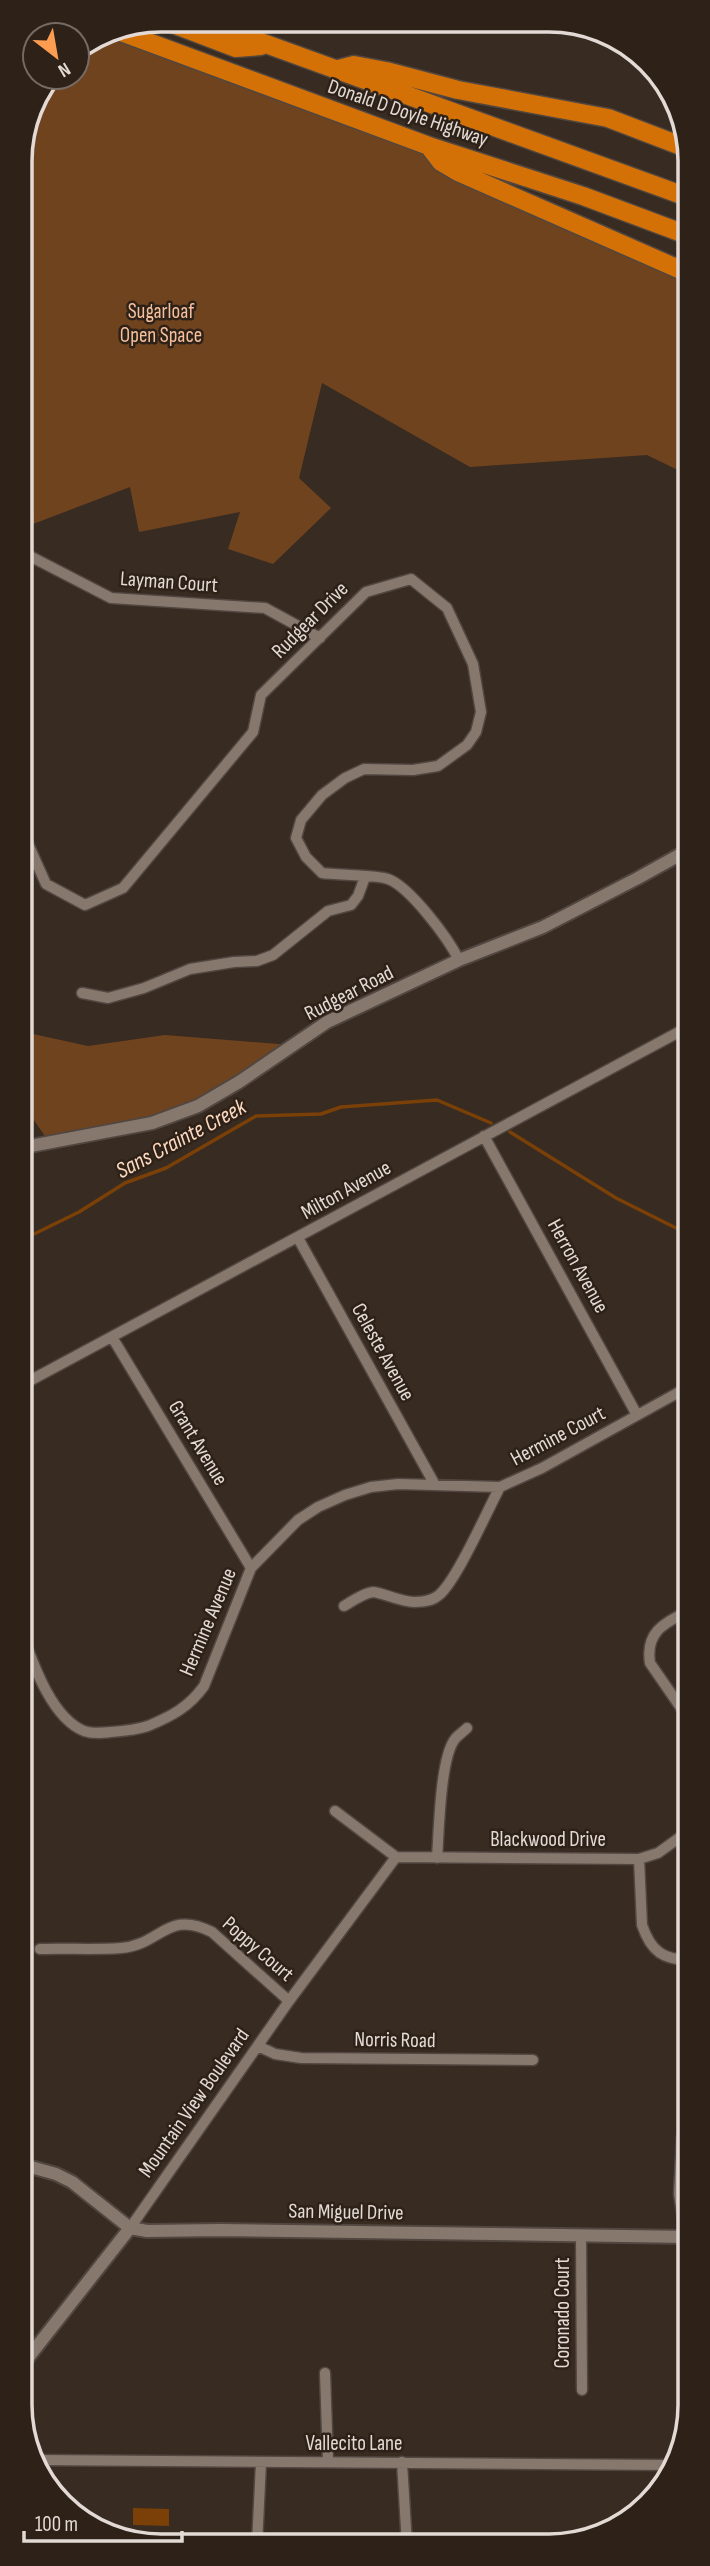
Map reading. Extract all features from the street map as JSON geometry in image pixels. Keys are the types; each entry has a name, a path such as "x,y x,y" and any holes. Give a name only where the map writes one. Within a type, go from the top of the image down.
{"highway":[{"path":"194,32 236,48 268,45"},
{"name":"Donald D Doyle Highway","path":"234,32 679,194"},
{"name":"Donald D Doyle Highway","path":"130,35 429,146 583,196 679,232"},
{"path":"335,70 354,65 458,90 608,118 677,144"},
{"path":"429,146 441,162 458,172 679,269"}],"street":[{"name":"Layman Court","path":"32,557 111,598 265,608 320,638"},
{"name":"Rudgear Drive","path":"32,853 46,884 85,905 123,888 253,732 261,695 366,592 411,579 447,608 473,664 481,712 476,732 467,745 438,766 413,770 364,769 345,778 322,795 301,820 296,838 306,857 322,873 388,878 410,895 449,940 459,960"},
{"name":"Rudgear Road","path":"32,1146 152,1123 198,1105 239,1082 327,1023 459,960 542,927 679,855"},
{"path":"82,993 108,998 144,988 190,969 234,961 257,961 273,955 328,911 351,905 358,896 365,877"},
{"name":"Milton Avenue","path":"32,1380 679,1032"},
{"name":"Herron Avenue","path":"484,1136 637,1415"},
{"name":"Celeste Avenue","path":"298,1238 435,1485"},
{"name":"Grant Avenue","path":"111,1337 251,1568"},
{"name":"Hermine Court","path":"435,1485 500,1487 542,1468 678,1392"},
{"name":"Hermine Avenue","path":"32,1657 46,1690 73,1724 84,1731 130,1731 144,1727 186,1707 204,1686 251,1568 298,1520 318,1507 371,1487 398,1484 435,1485"},
{"path":"344,1606 376,1592 411,1602 429,1601 441,1594 500,1487"},
{"path":"678,1616 657,1630 649,1653 650,1663 678,1704"},
{"path":"437,1858 450,1747 467,1728"},
{"path":"335,1811 396,1857"},
{"name":"Blackwood Drive","path":"396,1857 639,1859 658,1853 678,1838"},
{"name":"Mountain View Boulevard","path":"32,2353 130,2228 289,2001 396,1857"},
{"path":"639,1859 642,1925 646,1935 663,1956 678,1960"},
{"name":"Poppy Court","path":"40,1949 122,1948 146,1941 177,1924 198,1925 212,1932 289,2001"},
{"name":"Norris Road","path":"258,2046 275,2054 301,2058 533,2060"},
{"path":"32,2167 72,2182 130,2228"},
{"name":"San Miguel Drive","path":"130,2228 147,2231 678,2237"},
{"name":"Coronado Court","path":"581,2235 582,2390"},
{"path":"325,2373 328,2462"},
{"name":"Vallecito Lane","path":"44,2460 663,2465"},
{"path":"402,2462 406,2534"},
{"path":"257,2534 261,2463"}],"green space":[{"name":"Sugarloaf Open Space","path":"125,36 429,146 441,162 679,269 679,471 647,455 470,467 322,383 299,478 331,508 273,564 228,549 240,512 139,532 130,487 32,524 32,152 36,127 52,91 91,91 91,52"},
{"path":"32,1032 88,1046 165,1035 290,1045 198,1106 49,1142 32,1117"}],"shaded area":[{"path":"133,2508 169,2509 169,2526 133,2525"}],"waterway":[{"name":"Sans Crainte Creek","path":"32,1235 79,1212 125,1183 166,1168 256,1116 321,1114 341,1107 437,1100 491,1123"},
{"name":"Sans Crainte Creek","path":"510,1132 616,1198 679,1229"}]}
